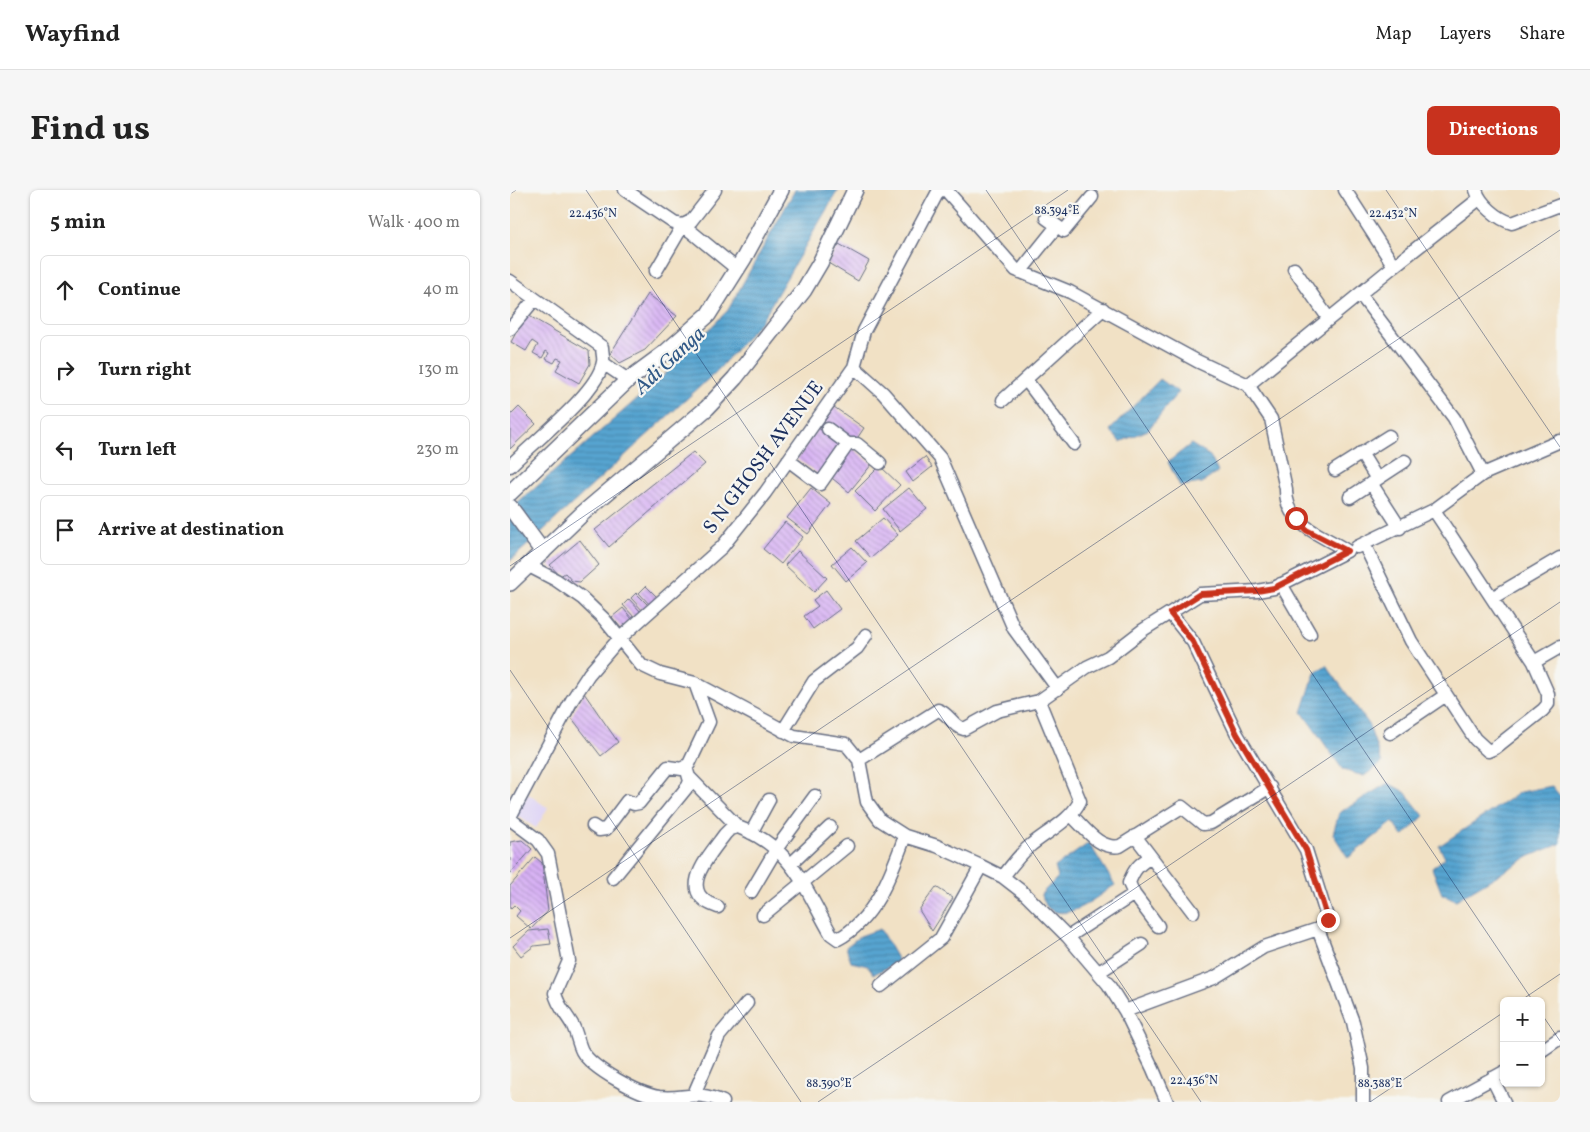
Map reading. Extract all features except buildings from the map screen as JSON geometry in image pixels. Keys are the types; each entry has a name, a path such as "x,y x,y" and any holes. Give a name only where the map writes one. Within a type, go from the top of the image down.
{"main road":[{"path":"510,492 628,380 666,352 708,315 737,269 781,190"},
{"path":"510,583 596,501 708,408 735,378 804,290 855,190"},
{"path":"510,507 543,552"}],"street":[{"path":"625,190 674,222 683,225 737,269"},
{"path":"656,271 683,225 691,221 714,190"},
{"name":"S N GHOSH AVENUE","path":"510,818 580,688 619,640 722,547 746,519 854,367 864,331 940,190"},
{"path":"946,190 998,251 1020,272 1050,282 1197,361 1248,384 1271,419 1286,489 1286,499 1291,510 1306,530 1347,551"},
{"path":"1345,190 1394,266"},
{"path":"1248,384 1394,266 1477,194 1504,221 1512,223 1560,205"},
{"path":"1046,218 1063,231 1066,230 1092,197"},
{"path":"1020,272 1057,226"},
{"path":"1294,269 1329,319"},
{"path":"510,282 602,347 603,363 590,389 558,422 510,466"},
{"path":"1360,294 1454,418 1484,474"},
{"path":"510,329 534,300"},
{"path":"1003,400 1103,309"},
{"path":"603,363 628,380"},
{"path":"854,367 883,393 940,458 1014,629 1058,689"},
{"path":"1026,380 1074,444"},
{"path":"828,429 848,444 856,444 880,464"},
{"path":"1335,470 1389,436"},
{"path":"859,760 938,710 946,714 959,728 964,730 997,711 1039,701 1087,667 1108,657 1200,594 1257,591 1282,584 1434,510 1484,474 1560,441"},
{"path":"788,460 820,484 848,444"},
{"path":"1361,454 1400,528"},
{"path":"1350,497 1405,461"},
{"path":"1364,544 1411,641 1475,740 1488,751 1536,716 1548,704 1548,694 1534,662 1434,510"},
{"path":"1492,598 1560,558"},
{"path":"529,566 556,580 582,598 604,618 619,640 641,665 660,674 695,683 783,731 800,738 846,744 859,760 865,796 871,809 880,820 905,836 937,846 1003,877 1025,894 1099,972 1125,1011 1156,1074 1167,1102"},
{"path":"1282,584 1310,634"},
{"path":"1125,1011 1214,978 1264,947 1318,928 1325,924 1328,915 1306,850 1237,734 1193,642 1170,613"},
{"path":"783,731 814,681 858,648 866,635"},
{"path":"1534,662 1560,647"},
{"path":"613,878 688,786 688,772 709,722 695,683"},
{"path":"1390,734 1446,695"},
{"path":"1003,877 1030,846 1071,815 1080,801 1039,701"},
{"path":"593,826 599,830 606,829 627,801 634,804 639,803 668,767 688,772 738,827 778,848 792,864 831,934 836,938 840,938 863,918 879,898 905,836"},
{"path":"1071,815 1099,842 1113,847 1120,846 1182,806 1203,824 1211,823 1270,787"},
{"path":"751,892 778,848 815,796"},
{"path":"750,833 769,800"},
{"path":"510,818 538,840 548,854 569,961 555,993 557,1001 577,1033 582,1052 600,1069 643,1092 662,1099 694,1094 705,1095 723,1102"},
{"path":"718,907 701,898 697,892 698,877 708,858 725,834 730,829 738,827"},
{"path":"792,864 830,827"},
{"path":"1135,836 1193,912"},
{"path":"763,915 847,846"},
{"path":"1151,857 1139,864 1129,883 1134,894 1158,926"},
{"path":"881,986 941,938 981,866"},
{"path":"1068,938 1134,894"},
{"path":"1318,928 1352,1022 1363,1068 1363,1102"},
{"path":"1099,972 1142,944"},
{"path":"694,1094 719,1036 747,1004"},
{"path":"1545,1048 1560,1038"},
{"path":"1454,1101 1500,1074"},
{"path":"1492,1078 1504,1102"}],"shaded area":[{"path":"528,794 548,808 536,828 515,814"}],"water":[{"path":"795,190 838,190 762,320 717,371 510,561 510,510 661,378 728,310"},
{"path":"1160,379 1178,392 1148,430 1120,442 1110,430"},
{"path":"1191,444 1210,456 1218,472 1202,483 1180,486 1168,462"},
{"path":"1326,665 1368,723 1382,763 1364,776 1343,770 1302,712 1315,673"},
{"path":"1388,783 1405,792 1424,816 1403,836 1393,822 1348,858 1333,834 1339,813"},
{"path":"1552,786 1560,796 1560,844 1530,856 1456,900 1442,894 1432,868 1445,858 1439,846 1520,792"},
{"path":"1089,843 1115,885 1092,901 1074,910 1065,913 1056,912 1048,908 1041,894 1058,877 1055,867"},
{"path":"880,929 899,962 874,974 868,966 851,962 846,947 860,936"}],"route":[{"path":"1296,518 1306,530 1347,551 1274,588 1257,591 1200,594 1170,613 1193,642 1237,734 1267,781 1306,850 1328,920"}],"water label":[{"name":"Adi Ganga","path":"670,361"}]}
